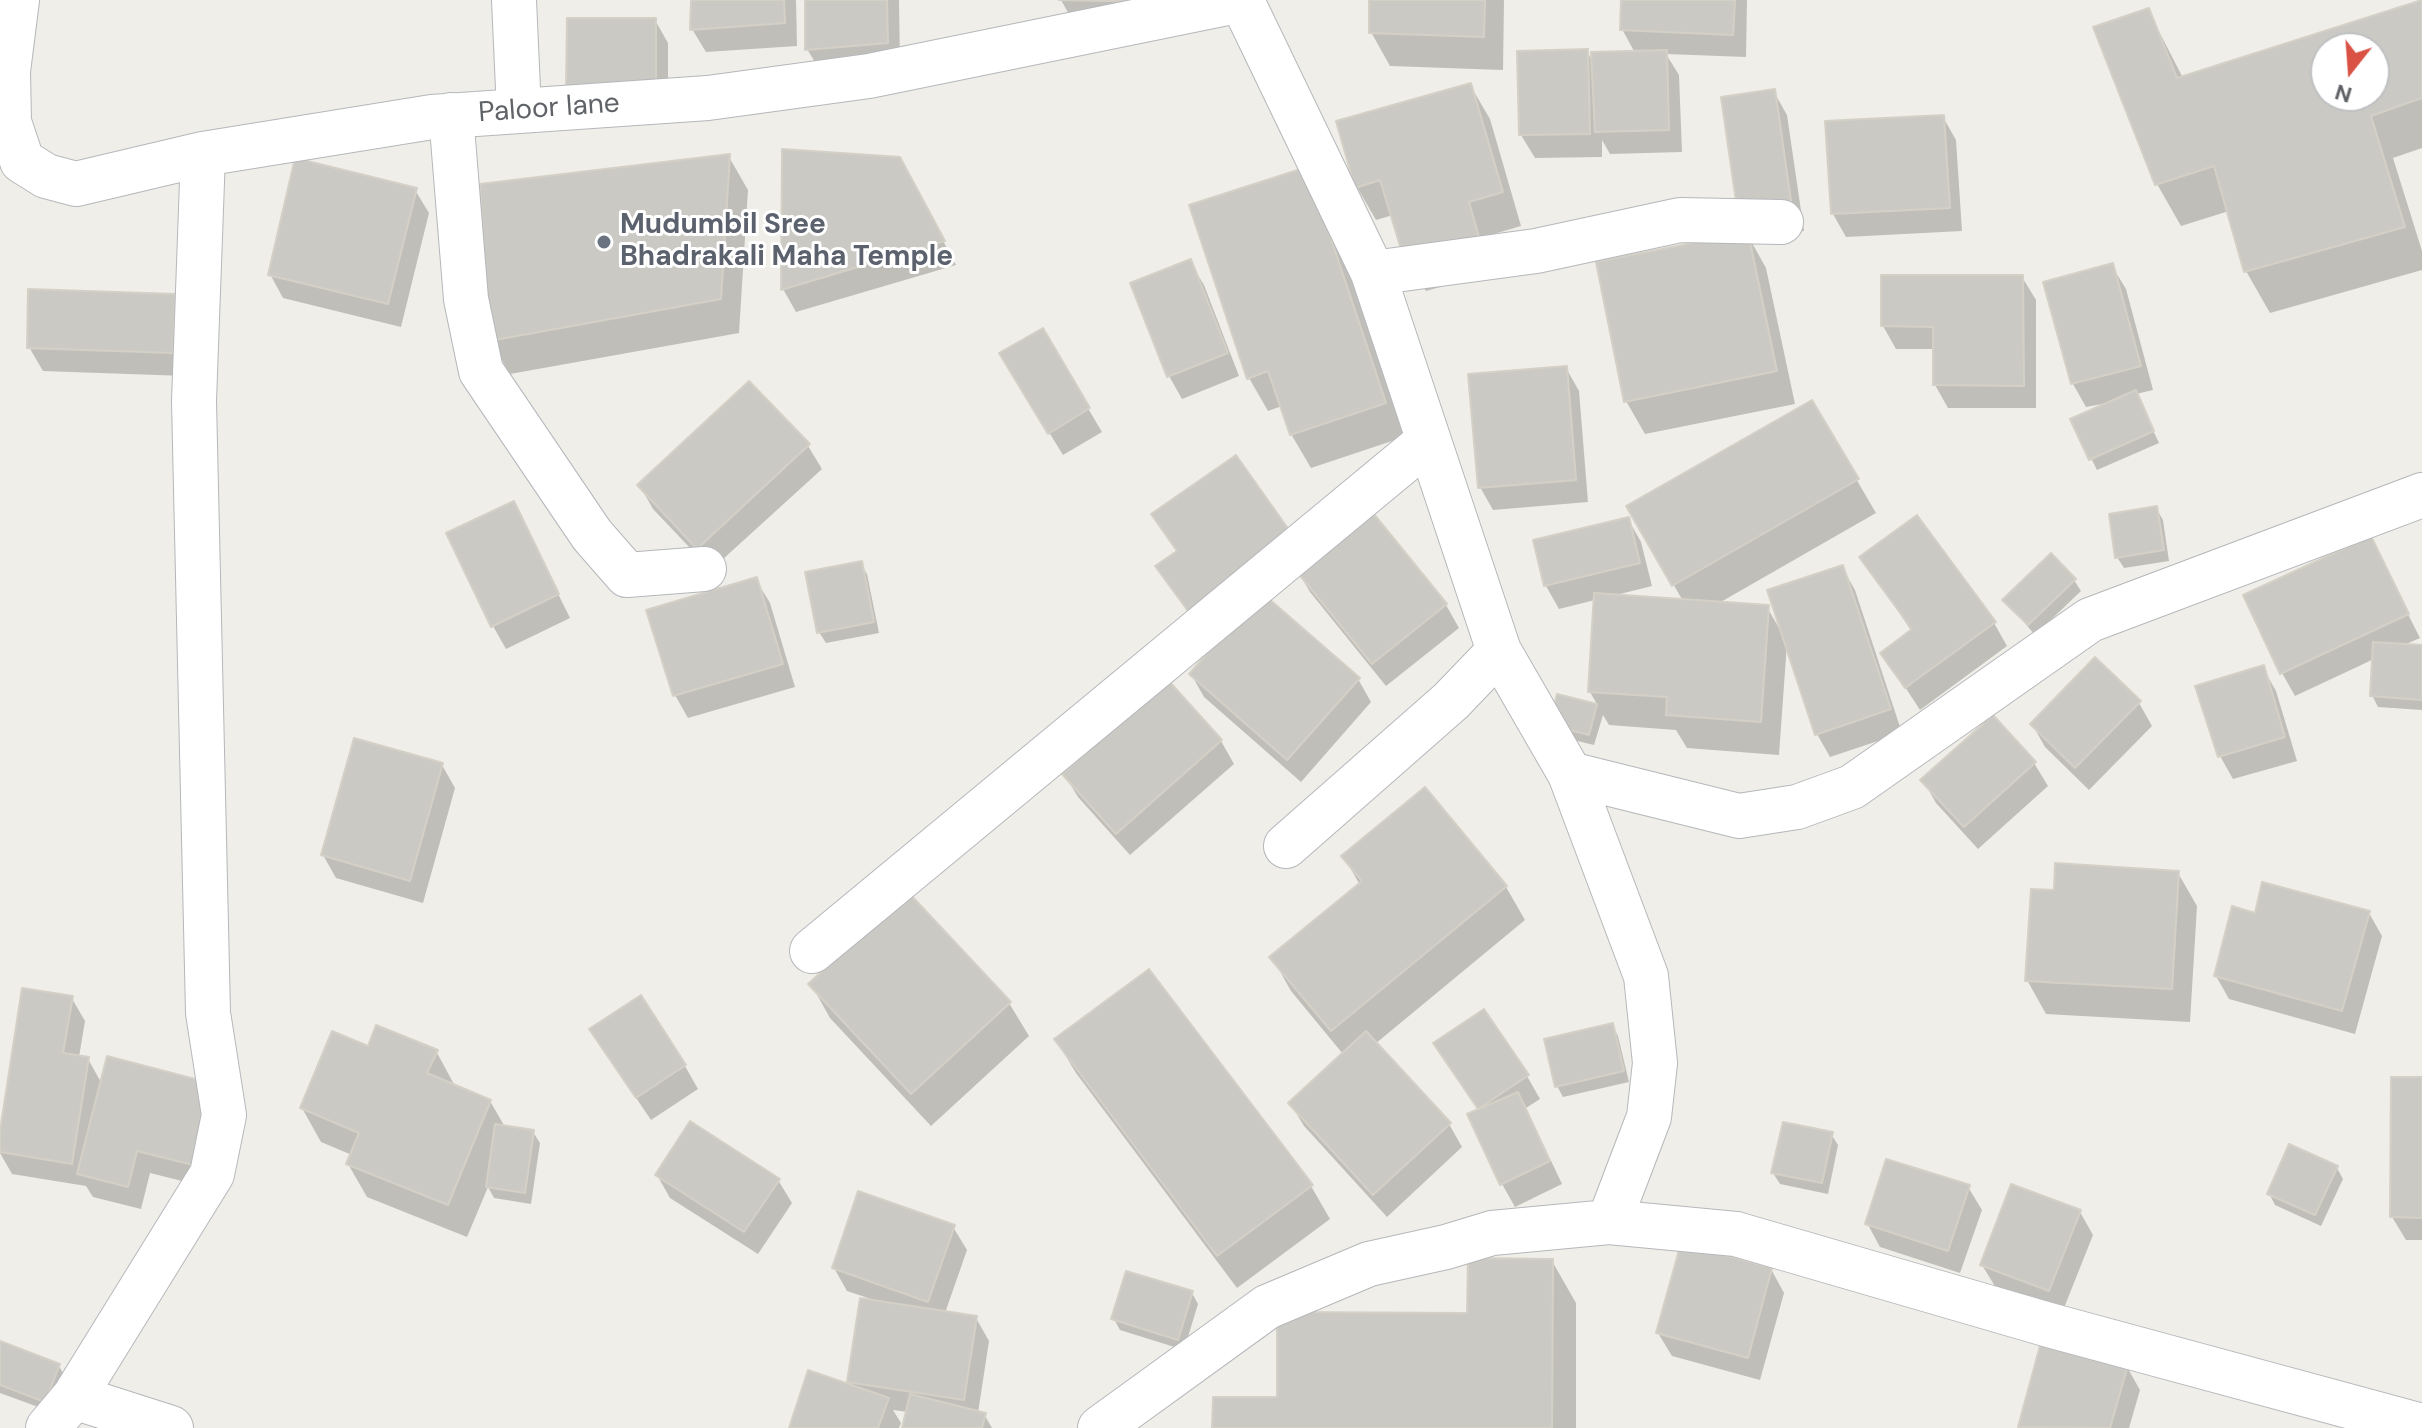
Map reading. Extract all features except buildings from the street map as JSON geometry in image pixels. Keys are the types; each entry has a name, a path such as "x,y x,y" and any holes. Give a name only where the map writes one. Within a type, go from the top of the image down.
{"street":[{"name":"Paloor lane","path":"17,0 8,71 9,122 22,161 46,176 76,184 203,154 451,115 708,98 869,76 1242,0"},
{"path":"514,0 519,111"},
{"path":"1242,0 1373,273 1499,651 1570,774 1646,976 1655,1063 1649,1117 1609,1222"},
{"path":"451,115 466,299 481,371 592,535 627,575 704,569"},
{"path":"171,1428 61,1413 212,1174 224,1115 208,1013 194,401 203,154"},
{"path":"1373,273 1536,251 1680,220 1781,222"},
{"path":"812,951 1428,441"},
{"path":"1570,774 1739,816 1797,807 1852,787 2090,620 2422,495"},
{"path":"1286,846 1451,701 1499,651"},
{"path":"1100,1428 1267,1307 1369,1264 1492,1233 1609,1222 1736,1234 2049,1325 2422,1426"}],"place":[{"name":"Mudumbil Sree Bhadrakali Maha Temple","path":"604,242"}]}
